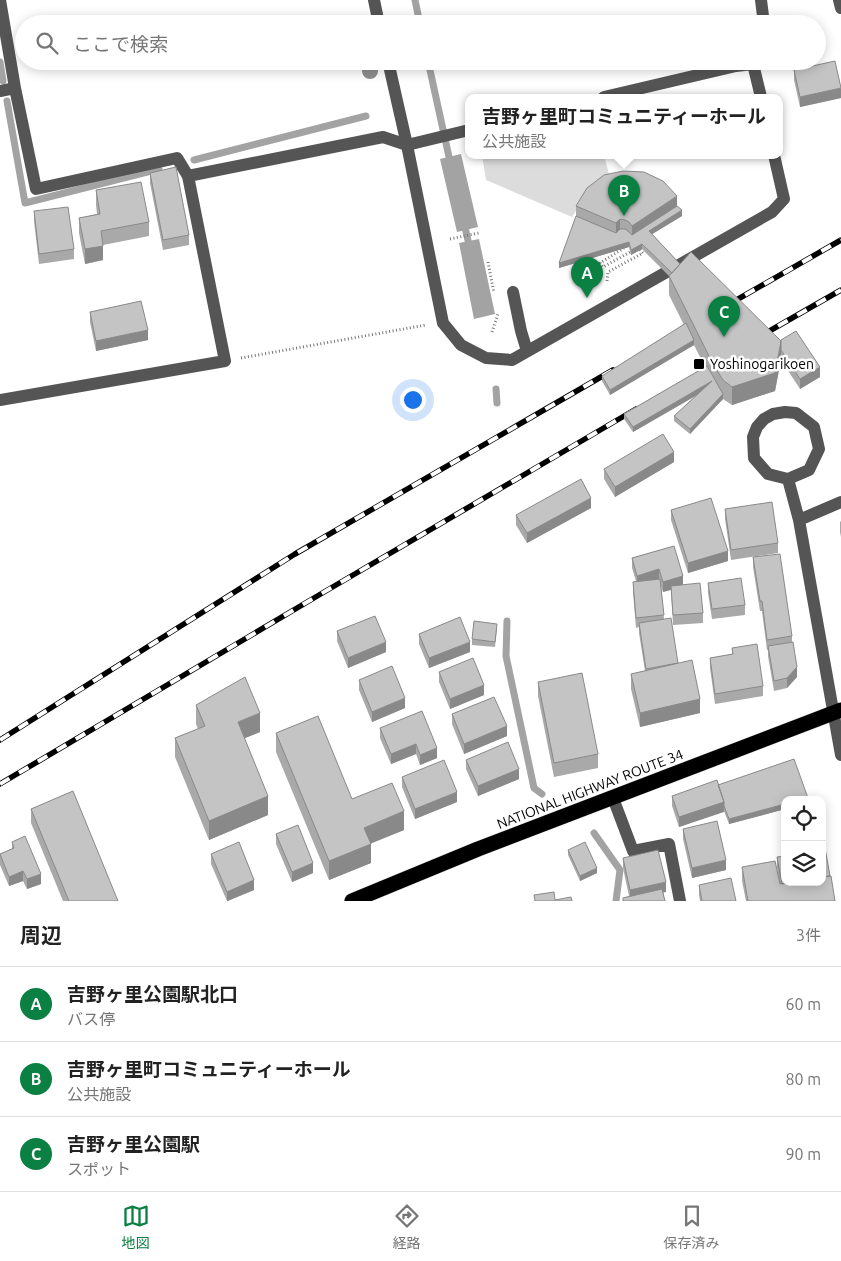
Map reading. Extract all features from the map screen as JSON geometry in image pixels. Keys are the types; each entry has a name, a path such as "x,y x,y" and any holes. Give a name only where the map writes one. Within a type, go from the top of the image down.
{"highway":[{"name":"NATIONAL HIGHWAY ROUTE 34","path":"352,901 478,849 837,711"}],"street":[{"path":"0,0 15,88 36,189 177,158 188,176 225,361 0,400"},
{"path":"374,0 378,15"},
{"path":"761,0 763,15"},
{"path":"839,0 841,8"},
{"path":"390,70 443,323 461,345 486,358 512,360 528,352 772,212 784,199 775,159"},
{"path":"626,94 720,70"},
{"path":"756,70 760,94"},
{"path":"0,91 15,88"},
{"path":"188,176 384,137 407,145 465,131"},
{"path":"514,292 521,331 528,352"},
{"path":"785,412 796,413 814,427 819,449 809,470 788,479 768,474 754,458 753,437 757,427 764,419 773,414 785,412"},
{"path":"788,479 799,520 837,711 841,756"},
{"path":"799,520 841,502"},
{"path":"613,798 633,851 669,844 680,901"}],"path":[{"path":"450,239 479,233"},
{"path":"607,281 608,272 643,253 638,248 603,267 600,263 629,246"},
{"path":"488,262 495,297"},
{"path":"492,332 498,315 496,306"},
{"path":"225,361 426,325"}],"shaded area":[{"path":"461,154 478,227 457,232 440,159"},
{"path":"483,159 605,159 609,174 588,192 572,217 486,180"},
{"path":"479,239 495,314 474,319 459,243"}],"building":[{"path":"835,61 841,88 800,97 794,70 826,70 826,63"},
{"path":"176,167 189,235 163,240 150,173"},
{"path":"623,171 644,172 663,181 677,196 632,226 625,220 620,219 616,223 576,206 587,188 604,175"},
{"path":"141,182 149,222 101,231 103,246 85,249 79,218 100,214 96,190"},
{"path":"677,206 682,210 649,231 680,264 672,273 642,244 631,250 629,242 559,263 576,216 616,233 620,229 625,229 632,235"},
{"path":"68,207 74,249 39,254 34,211"},
{"path":"691,252 781,341 775,373 732,387 723,380 714,366 669,276"},
{"path":"141,301 148,330 96,341 90,312"},
{"path":"686,323 694,340 610,390 602,376"},
{"path":"796,331 820,367 800,379 781,350 781,340"},
{"path":"707,366 723,394 690,429 674,416 712,381 633,427 624,414"},
{"path":"663,434 674,452 615,487 604,469"},
{"path":"581,479 591,498 527,533 516,515"},
{"path":"711,498 728,551 688,563 671,510"},
{"path":"772,502 778,543 731,550 725,509"},
{"path":"674,546 683,576 663,582 659,569 637,576 632,558"},
{"path":"780,554 792,636 767,640 762,601 760,601 753,557"},
{"path":"741,578 745,605 712,609 708,583"},
{"path":"660,579 664,615 636,618 633,582"},
{"path":"700,583 703,613 673,615 671,586"},
{"path":"375,616 386,642 348,658 337,631"},
{"path":"460,617 470,642 429,658 419,634"},
{"path":"671,618 678,663 646,669 639,623"},
{"path":"474,621 497,624 495,642 472,639"},
{"path":"793,642 797,667 787,678 774,681 768,646"},
{"path":"757,644 763,686 715,694 710,658 733,654 732,648"},
{"path":"473,658 484,685 450,699 439,672"},
{"path":"692,660 700,699 640,713 631,674"},
{"path":"392,666 405,698 372,712 359,680"},
{"path":"582,673 598,754 554,763 538,682"},
{"path":"245,677 260,713 238,722 268,796 209,821 175,738 205,726 196,705"},
{"path":"494,697 507,726 464,744 452,714"},
{"path":"422,711 437,748 420,755 416,744 391,754 380,728"},
{"path":"318,716 352,799 392,783 404,811 364,828 371,844 329,861 276,733"},
{"path":"508,742 519,769 478,786 466,760"},
{"path":"794,759 807,796 781,796 781,805 729,819 718,785"},
{"path":"444,760 457,792 415,809 402,777"},
{"path":"717,780 724,802 679,817 672,796"},
{"path":"73,791 118,901 69,901 31,809"},
{"path":"717,821 726,860 692,868 683,829"},
{"path":"298,825 313,863 292,872 276,834"},
{"path":"25,836 41,874 27,879 23,871 9,877 0,854 14,848 12,842"},
{"path":"239,842 254,880 227,892 211,854"},
{"path":"585,842 597,868 580,876 568,850"},
{"path":"658,850 666,882 630,890 623,858"},
{"path":"826,854 830,876 826,876"},
{"path":"781,856 781,879 777,857"},
{"path":"775,861 781,886 826,886 826,877 831,876 835,901 748,901 742,867"},
{"path":"731,878 736,901 702,901 699,885"},
{"path":"662,889 665,901 623,901 623,898"},
{"path":"554,892 555,900 571,897 572,901 535,901 534,895"}],"waterway":[{"path":"415,0 418,15"},
{"path":"0,62 3,81"},
{"path":"430,70 451,166"},
{"path":"7,101 25,203 159,169"},
{"path":"194,160 366,116"},
{"path":"464,223 470,249"},
{"path":"496,389 497,403"},
{"path":"507,621 506,656 534,788 542,794"},
{"path":"594,833 620,870 616,901"}],"railway":[{"path":"726,306 841,240"},
{"path":"759,337 841,290"},
{"path":"0,740 295,554 613,370"},
{"path":"0,784 636,409"}],"place":[{"name":"吉野ヶ里町コミュニティーホール","path":"624,216"},
{"name":"吉野ヶ里公園駅北口","path":"587,298"},
{"name":"吉野ヶ里公園駅","path":"724,337"},
{"name":"Yoshinogarikoen","path":"699,364"}]}
